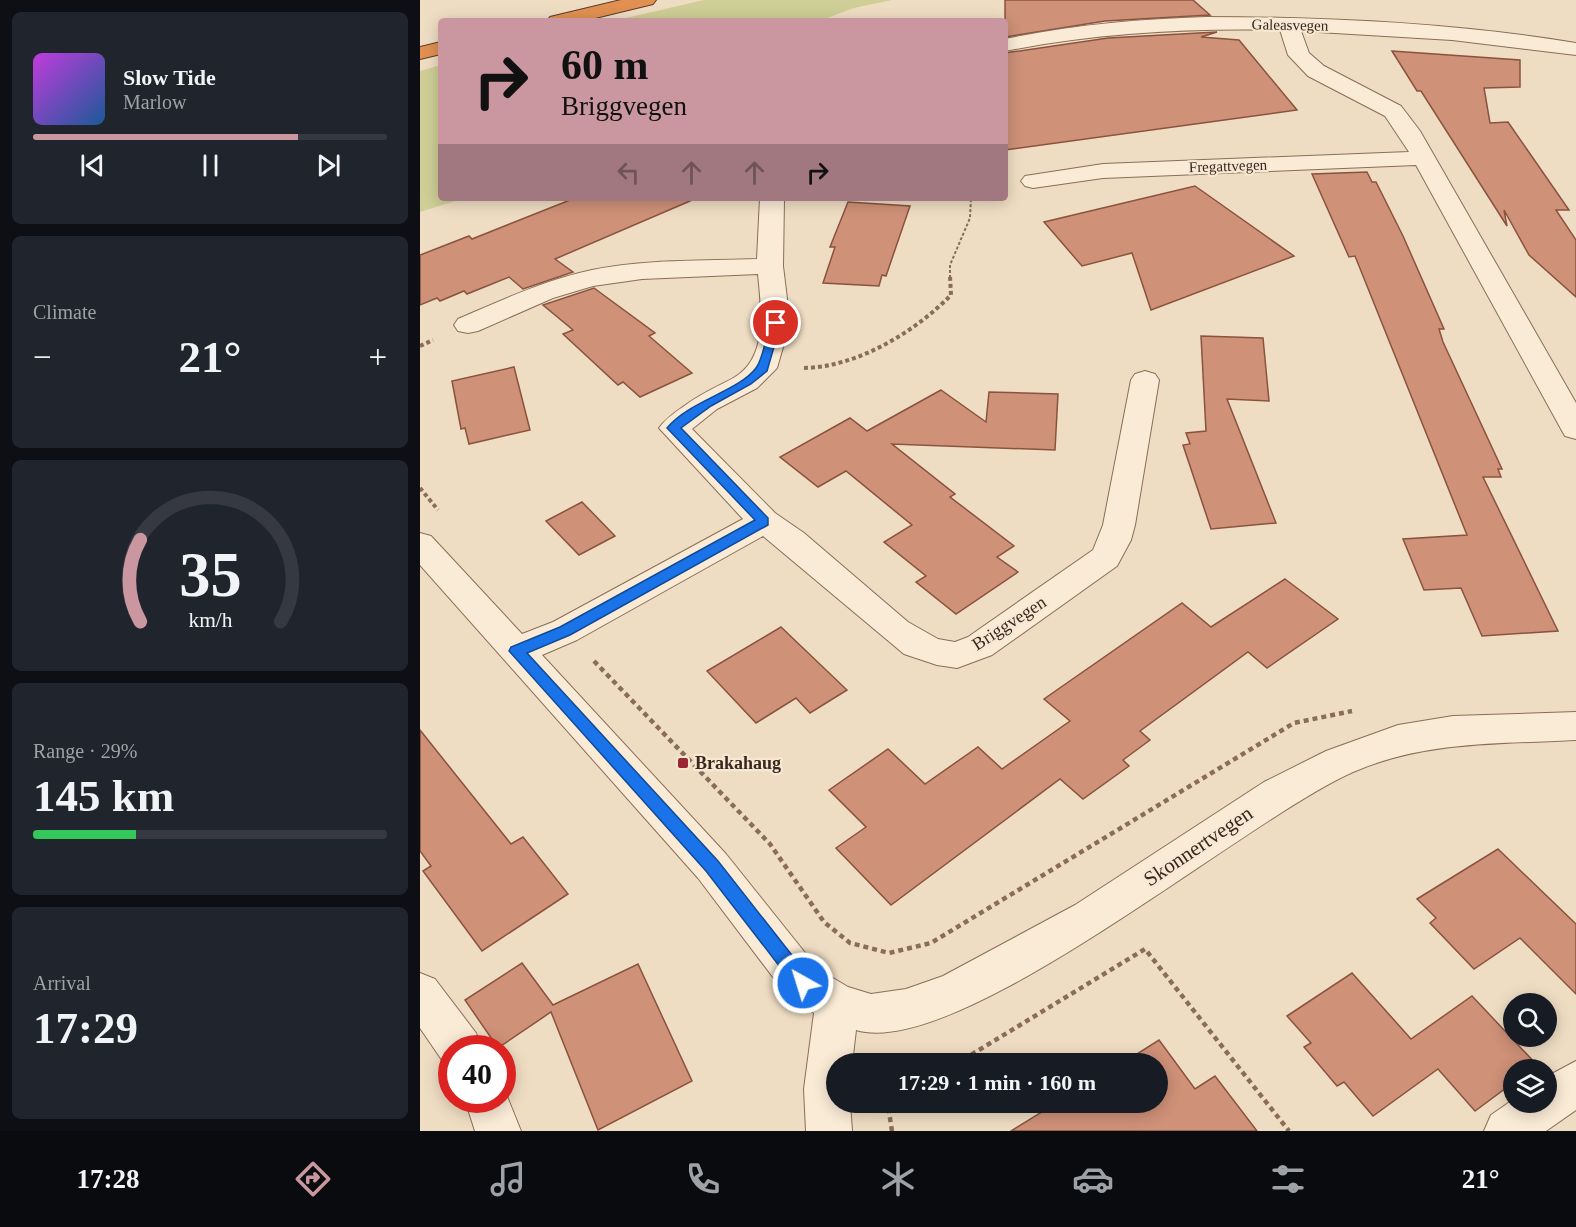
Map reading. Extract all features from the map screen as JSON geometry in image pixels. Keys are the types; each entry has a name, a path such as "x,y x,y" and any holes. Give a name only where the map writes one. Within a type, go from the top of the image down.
{"highway":[{"path":"570,18 646,0"},
{"path":"420,53 438,49"}],"street":[{"name":"Galeasvegen","path":"1008,44 1033,38 1200,23 1288,24 1386,19 1576,48"},
{"path":"1288,24 1299,55 1316,71 1393,111 1409,131 1576,429"},
{"name":"Fregattvegen","path":"1033,181 1103,171 1424,158"},
{"path":"763,368 776,323 770,266 772,201"},
{"path":"468,325 570,283 608,275 770,266"},
{"name":"Briggvegen","path":"763,368 747,382 706,404 674,428 764,521 793,541 903,636 916,645 957,655 980,646 1105,558 1115,540 1119,525 1145,380"},
{"path":"516,651 565,631 764,521"},
{"name":"Skonnertvegen","path":"420,544 460,585 516,651 712,866 803,983 837,1004 871,1014 906,1009 956,991 1090,918 1278,793 1339,762 1398,741 1453,731 1576,726"},
{"path":"420,993 451,1035"},
{"path":"829,1131 827,1089 837,1004"},
{"path":"1507,1131 1576,1083"},
{"path":"492,1113 498,1131"}],"path":[{"path":"763,368 812,368 844,362 907,329 945,302 951,295 950,265 972,213 971,201"},
{"path":"420,488 440,512"},
{"path":"565,631 770,844 824,922 850,944 889,953 931,943"},
{"path":"974,1053 1145,949 1288,1131"},
{"path":"889,1113 892,1131"}],"green space":[{"path":"704,0 892,0 854,8 827,18 626,18"},
{"path":"438,66 438,201 455,201 420,212 420,71"}],"building":[{"path":"1005,0 1193,0 1210,15 1105,21 1008,37 1008,18 1005,18"},
{"path":"1217,32 1201,37 1239,40 1297,110 1008,150 1008,53 1108,38"},
{"path":"1392,51 1520,60 1520,87 1484,88 1490,123 1508,122 1569,210 1556,210 1576,240 1576,297 1529,255 1504,210 1507,226 1421,91 1417,91"},
{"path":"1367,172 1372,182 1376,182 1403,236 1444,329 1439,329 1443,342 1502,469 1498,469 1501,477 1483,477 1558,631 1482,636 1461,588 1424,590 1403,539 1467,535 1355,256 1349,257 1312,174"},
{"path":"1195,186 1294,256 1151,310 1132,253 1082,266 1044,222"},
{"path":"567,201 690,201 555,259 573,272 523,289 509,277 467,294 464,291 440,301 437,298 420,305 420,255 469,236 472,239"},
{"path":"848,202 910,206 886,276 882,275 879,286 823,283 835,247 830,247"},
{"path":"594,288 655,333 649,336 692,373 640,397 623,382 618,385 563,334 573,330 543,305"},
{"path":"1201,336 1263,338 1269,401 1227,399 1276,523 1211,529 1183,445 1190,444 1186,433 1206,431"},
{"path":"514,367 530,430 469,444 465,428 461,429 452,381"},
{"path":"941,390 986,422 989,392 1058,394 1055,450 892,444 955,494 950,497 1014,546 997,557 1018,572 956,614 916,582 926,576 884,542 912,525 846,471 818,487 780,457 850,418 867,431"},
{"path":"582,502 615,536 579,555 546,521"},
{"path":"1285,579 1338,619 1267,668 1248,652 1140,731 1150,740 1123,760 1129,766 1083,799 1060,779 891,905 836,848 866,827 829,790 888,749 925,784 978,747 1002,769 1070,721 1044,699 1182,603 1211,627"},
{"path":"781,627 847,690 810,713 796,698 756,723 707,671"},
{"path":"420,730 511,844 523,837 568,894 482,951 423,871 431,866 420,851"},
{"path":"1498,849 1576,924 1576,994 1520,938 1474,969 1430,923 1436,918 1417,899"},
{"path":"522,963 553,1005 638,964 692,1081 598,1130 551,1012 516,1036 489,1035 465,1000"},
{"path":"1352,973 1411,1039 1472,996 1503,1029 1503,1047 1520,1047 1531,1059 1503,1059 1503,1090 1475,1111 1438,1069 1373,1116 1344,1082 1337,1086 1304,1047 1311,1043 1287,1016"},
{"path":"1159,1040 1195,1089 1215,1076 1257,1131 1011,1131 1040,1113 1168,1113 1168,1053 1138,1053"}],"place":[{"name":"Brakahaug","path":"683,763"}],"route":[{"path":"776,323 763,368 747,382 706,404 674,428 764,521 565,631 516,651 712,866 803,983"}]}
